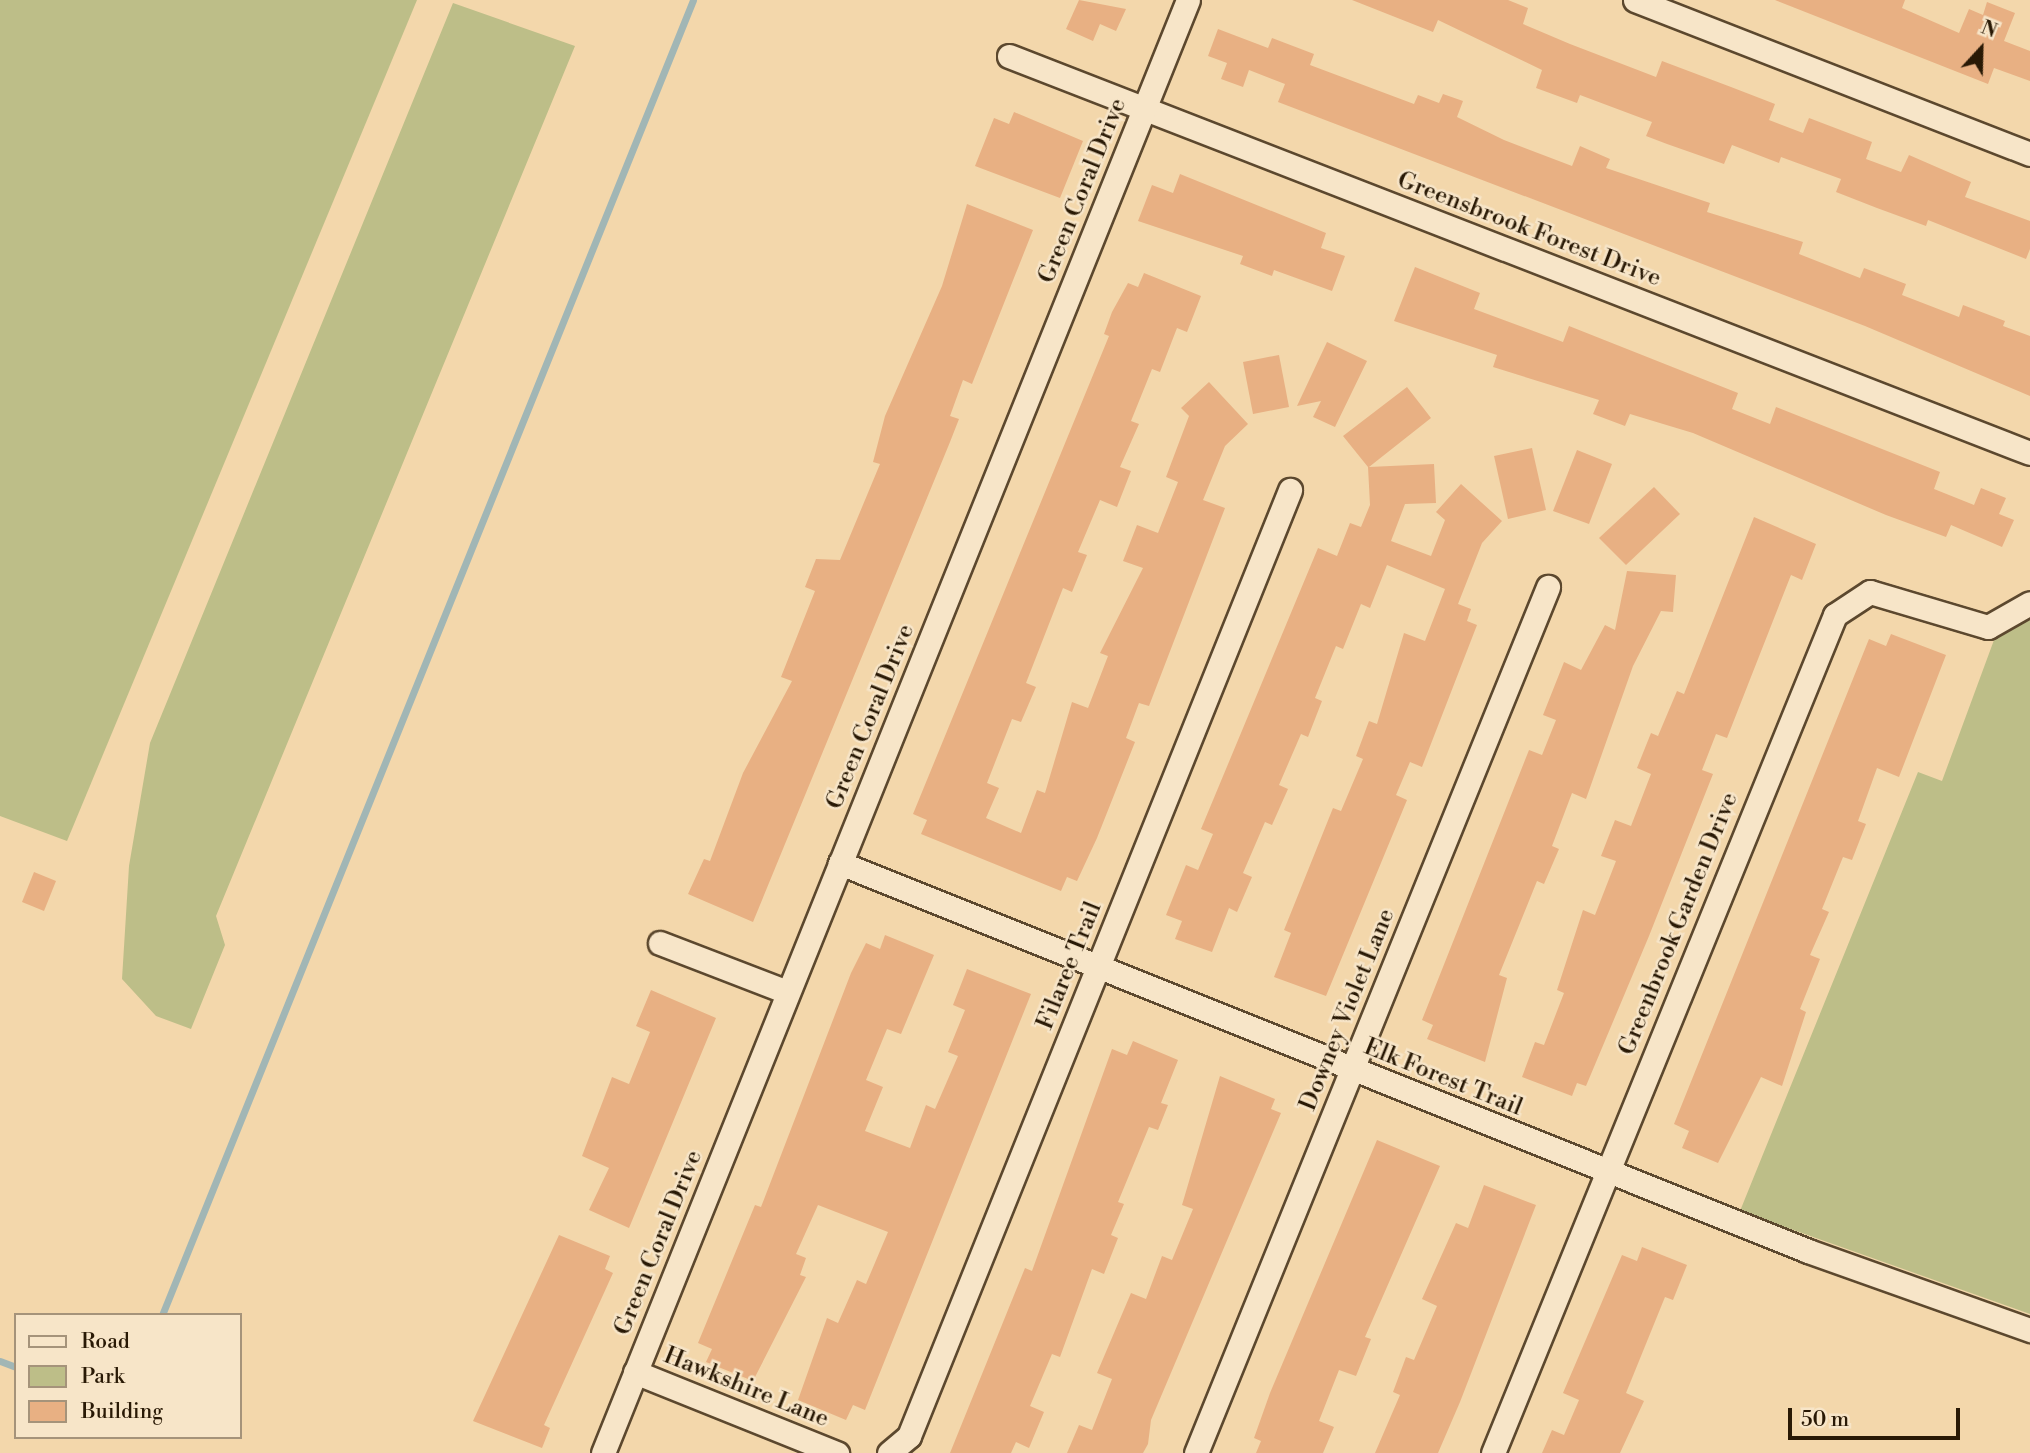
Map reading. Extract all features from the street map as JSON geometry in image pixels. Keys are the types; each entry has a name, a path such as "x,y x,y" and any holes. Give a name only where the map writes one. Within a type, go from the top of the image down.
{"street":[{"name":"Green Coral Drive","path":"603,1453 1188,0"},
{"path":"1635,0 2030,154"},
{"name":"Greensbrook Forest Drive","path":"1009,56 2030,453"},
{"name":"Filaree Trail","path":"889,1453 909,1436 1290,490"},
{"name":"Downey Violet Lane","path":"1196,1453 1548,587"},
{"name":"Greenbrook Garden Drive","path":"1493,1453 1835,615 1870,592 1988,627 2030,603"},
{"name":"Elk Forest Trail","path":"840,863 1607,1171 2030,1330"},
{"path":"660,943 787,992"},
{"name":"Hawkshire Lane","path":"635,1373 837,1453"}],"green space":[{"path":"0,0 417,0 67,841 0,816"},
{"path":"453,3 575,46 216,916 225,945 191,1029 156,1016 122,979 129,866 150,743"},
{"path":"2030,619 2030,1314 1740,1211 1918,772 1942,781 1994,640"}],"building":[{"path":"1079,0 1126,9 1116,31 1100,24 1093,41 1066,29"},
{"path":"1352,0 1508,0 1528,8 1523,24 1570,44 1656,77 1662,61 1775,104 1769,120 1803,133 1809,118 1872,142 1866,159 1901,172 1909,155 1971,182 1965,197 2030,221 2030,249 2026,259 1928,220 1926,226 1877,208 1836,192 1841,179 1781,157 1779,163 1732,145 1724,164 1667,144 1646,136 1652,122 1580,95 1577,103 1536,88 1542,70 1438,20 1433,32"},
{"path":"1775,0 1905,0 1902,8 1959,33 1969,9 1983,15 1987,2 2015,13 2004,41 2030,51 2030,81 1994,68 1988,84"},
{"path":"1218,29 1268,48 1272,38 1314,54 1310,65 1414,104 1418,95 1439,103 1443,94 1463,101 1457,117 1504,140 1572,166 1580,146 1610,159 1606,168 1710,203 1707,212 1803,242 1799,254 1860,278 1864,268 1906,284 1902,295 1959,317 1963,305 2005,321 2003,326 2030,336 2030,396 1865,326 1278,102 1285,84 1249,70 1243,87 1221,79 1227,63 1208,56"},
{"path":"1014,112 1083,141 1060,198 975,166 994,118 1009,124"},
{"path":"1180,174 1326,233 1321,248 1345,256 1332,291 1274,270 1272,276 1240,264 1243,256 1138,221 1152,185 1173,193"},
{"path":"967,204 1033,230 972,384 963,380 950,416 959,419 753,922 688,894 704,859 710,861 743,773 792,681 781,677 815,591 805,587 816,559 840,560 880,464 873,462 885,416 942,286"},
{"path":"1415,267 1480,293 1474,309 1563,342 1569,326 1738,393 1732,409 1770,424 1776,407 1940,472 1934,489 1974,505 1981,488 2006,498 1999,514 2014,520 2002,547 1951,525 1946,537 1886,515 1693,433 1630,414 1625,426 1593,414 1599,400 1493,367 1497,355 1394,321"},
{"path":"1144,273 1201,296 1187,332 1177,328 1160,372 1152,369 1131,421 1139,424 1120,467 1131,471 1117,507 1100,500 1078,552 1087,555 1072,592 1063,588 1026,683 1036,687 1021,722 1012,719 987,783 999,788 986,818 1021,833 1037,790 1045,793 1072,702 1088,708 1108,656 1100,653 1143,568 1123,561 1137,525 1158,533 1178,482 1166,477 1189,416 1181,408 1209,382 1248,424 1225,446 1203,500 1225,508 1149,706 1139,703 1126,738 1135,742 1097,838 1077,881 1067,877 1061,891 921,834 927,820 913,814 1109,336 1104,334 1112,312 1128,283 1138,287"},
{"path":"1327,342 1367,361 1335,427 1313,417 1321,401 1297,406"},
{"path":"1279,355 1289,407 1253,414 1243,362"},
{"path":"1407,387 1431,418 1369,467 1434,464 1436,503 1405,504 1391,541 1431,556 1445,520 1436,512 1461,484 1502,521 1482,543 1458,604 1471,609 1467,621 1477,625 1422,767 1410,762 1396,795 1407,800 1326,996 1274,977 1291,933 1284,930 1333,808 1341,811 1363,759 1356,756 1369,721 1377,724 1404,633 1425,641 1445,589 1387,565 1370,608 1361,604 1343,649 1336,646 1315,698 1322,701 1308,737 1301,734 1279,785 1288,789 1272,825 1265,822 1243,873 1252,877 1237,912 1229,908 1212,952 1175,939 1182,921 1166,915 1186,865 1198,870 1213,834 1201,829 1318,548 1337,556 1350,523 1361,527 1370,505 1368,467 1343,436"},
{"path":"1532,448 1546,510 1508,519 1494,456"},
{"path":"1577,450 1612,464 1589,524 1553,511"},
{"path":"1654,487 1680,514 1626,565 1599,538"},
{"path":"1754,517 1816,544 1802,580 1791,575 1727,738 1716,734 1702,770 1713,774 1649,936 1586,1086 1577,1083 1572,1096 1522,1077 1535,1042 1544,1045 1564,993 1557,990 1583,910 1595,915 1616,861 1601,856 1615,820 1631,826 1651,774 1637,768 1651,733 1658,736 1677,691 1684,694"},
{"path":"1627,571 1676,575 1673,612 1661,611 1633,666 1586,799 1572,793 1552,846 1559,849 1544,884 1537,881 1499,975 1507,978 1485,1062 1427,1039 1433,1025 1422,1020 1529,750 1542,755 1556,720 1543,715 1564,662 1581,670 1605,625 1615,630"},
{"path":"1891,634 1946,655 1899,777 1877,768 1858,821 1866,824 1852,860 1843,857 1822,909 1829,912 1810,955 1820,959 1800,1009 1806,1012 1782,1086 1761,1077 1718,1163 1682,1148 1689,1131 1674,1124 1869,639 1886,646"},
{"path":"34,872 56,881 44,911 22,902"},
{"path":"885,935 934,955 901,1034 887,1029 866,1080 883,1087 865,1131 910,1148 926,1105 935,1109 958,1056 948,1052 965,1010 953,1005 967,969 1031,994 865,1410 853,1405 846,1420 798,1400 827,1318 838,1323 857,1280 866,1284 888,1232 818,1205 796,1254 806,1258 800,1275 806,1277 753,1381 706,1362 712,1349 698,1343 755,1205 761,1207 851,973 866,943 880,949"},
{"path":"651,990 716,1018 629,1228 589,1210 609,1168 582,1156 612,1077 629,1084 650,1032 636,1026"},
{"path":"1133,1041 1178,1060 1161,1103 1168,1105 1158,1130 1149,1127 1118,1202 1124,1204 1111,1235 1118,1238 1104,1274 1092,1269 1060,1357 1052,1354 1030,1406 1044,1412 1029,1448 1016,1442 1011,1453 950,1453 1025,1268 1032,1271 1112,1049 1127,1055"},
{"path":"1220,1076 1275,1099 1271,1109 1281,1113 1151,1420 1148,1444 1143,1453 1067,1453 1079,1425 1092,1430 1112,1379 1097,1373 1131,1293 1146,1299 1162,1256 1172,1260 1193,1209 1182,1205"},
{"path":"1377,1140 1440,1166 1365,1337 1371,1339 1356,1376 1339,1370 1319,1421 1334,1427 1323,1453 1256,1453 1261,1441 1254,1438 1270,1393"},
{"path":"1484,1185 1536,1205 1460,1402 1438,1453 1375,1453 1400,1395 1393,1392 1406,1357 1414,1360 1437,1306 1422,1299 1456,1223 1468,1228"},
{"path":"559,1235 610,1256 605,1269 613,1273 544,1425 550,1428 542,1448 473,1421"},
{"path":"1642,1247 1687,1265 1673,1300 1665,1297 1626,1393 1644,1401 1620,1453 1542,1453 1552,1430 1564,1435 1579,1400 1563,1393 1622,1255 1637,1261"}],"waterway":[{"path":"163,1313 693,0"},
{"path":"0,1361 14,1366"}]}
